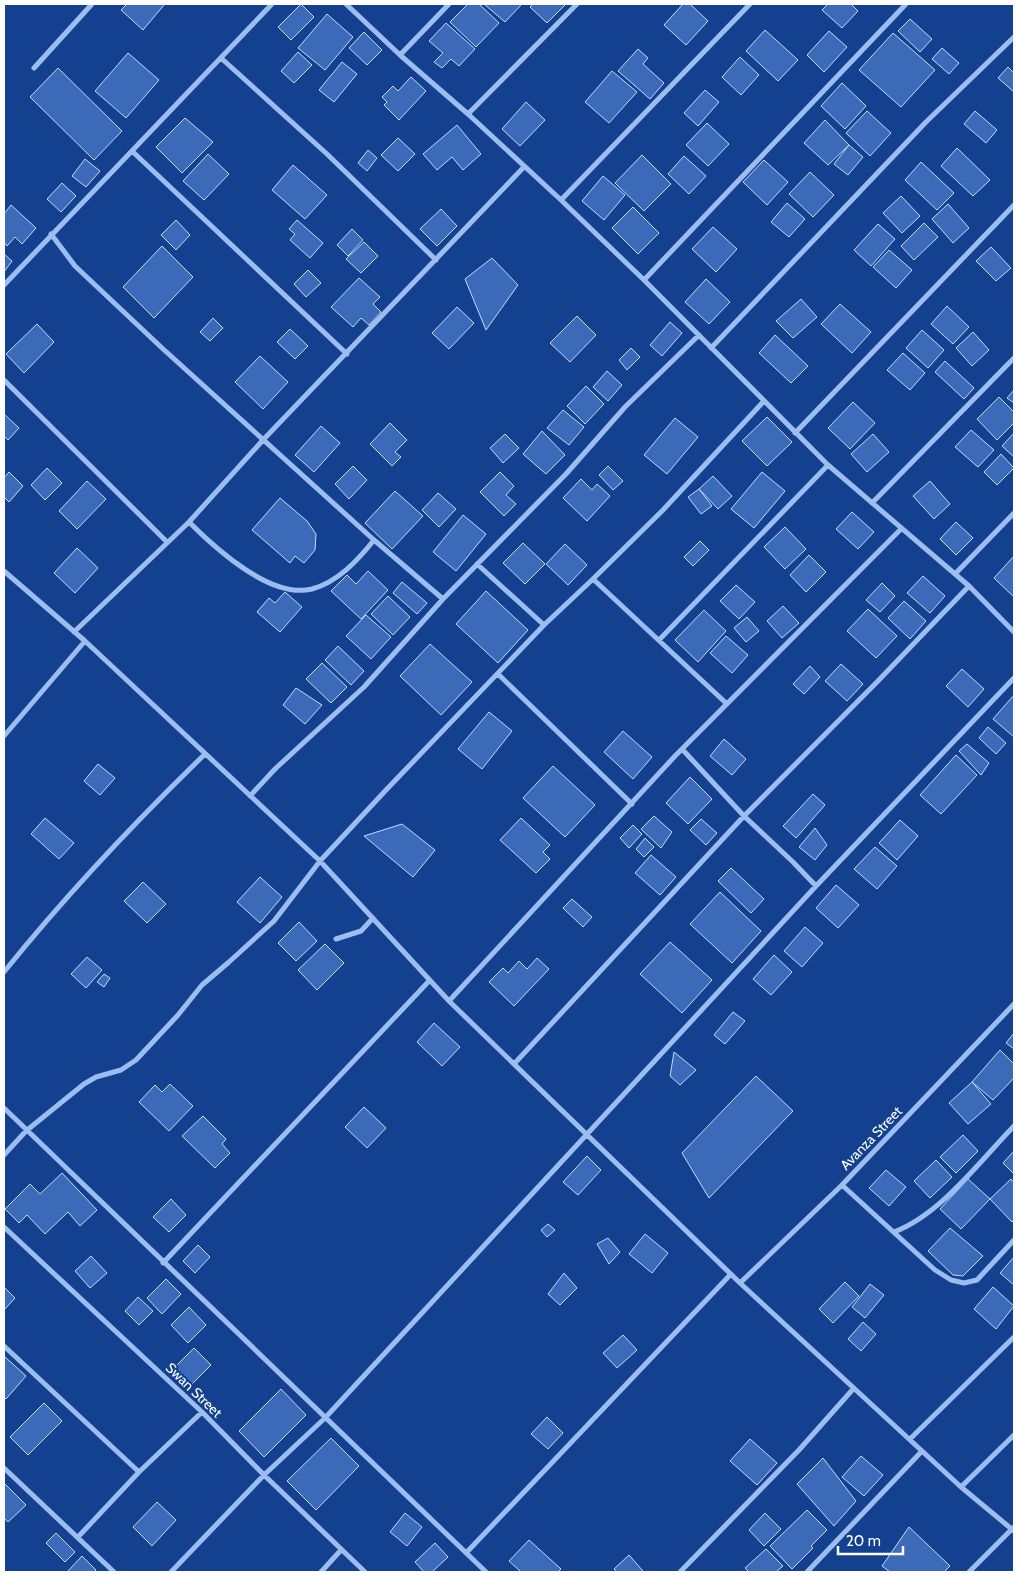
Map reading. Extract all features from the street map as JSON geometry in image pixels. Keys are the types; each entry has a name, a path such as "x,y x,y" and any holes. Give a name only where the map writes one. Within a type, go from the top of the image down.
{"street":[{"path":"34,68 92,4"},
{"path":"4,285 51,234 133,152 272,4"},
{"path":"346,4 561,200 644,280 828,465 969,586 1014,632"},
{"path":"400,55 449,4"},
{"path":"468,114 577,4"},
{"path":"561,200 750,4"},
{"path":"644,280 906,4"},
{"path":"711,348 926,122 1014,37"},
{"path":"221,58 327,154 436,260"},
{"path":"133,152 347,354"},
{"path":"74,632 189,522 263,440 524,167"},
{"path":"795,433 1014,205"},
{"path":"51,234 75,266 98,289 374,540 443,599"},
{"path":"250,796 275,769 364,687 443,599 566,474 641,390 663,372 699,335"},
{"path":"872,504 1014,358"},
{"path":"4,380 167,542"},
{"path":"4,1155 26,1131 84,1084 96,1077 121,1070 136,1060 160,1036 202,985 274,921 320,860 544,625 594,579 663,510 764,401"},
{"path":"659,640 828,465"},
{"path":"955,574 1014,512"},
{"path":"189,522 231,561 270,582 293,591 312,589 339,575 356,562 374,540"},
{"path":"448,1001 682,749 901,529"},
{"path":"477,564 544,625"},
{"path":"4,571 85,641 320,860 448,1001 731,1274 961,1487 1013,1529 969,1572"},
{"path":"594,579 727,704"},
{"path":"514,1064 744,816 969,586"},
{"path":"4,736 85,641"},
{"path":"498,674 632,804"},
{"path":"171,1572 264,1475 326,1418 816,886 1014,678"},
{"path":"682,749 744,816 816,886"},
{"path":"4,972 49,917 147,810 205,754"},
{"path":"336,939 360,931 373,918"},
{"path":"163,1263 430,980"},
{"name":"Avanza Street","path":"740,1282 842,1185 1014,1004"},
{"path":"4,1108 486,1572"},
{"path":"894,1232 907,1227 930,1212 948,1196 1014,1126"},
{"path":"842,1185 935,1270 951,1280 964,1283 977,1280 1014,1240"},
{"name":"Swan Street","path":"4,1227 202,1412 264,1475 365,1572"},
{"path":"466,1553 731,1274"},
{"path":"910,1439 1014,1337"},
{"path":"4,1346 139,1472"},
{"path":"680,1572 799,1450 854,1388"},
{"path":"78,1537 139,1472 202,1412"},
{"path":"961,1487 1014,1435"},
{"path":"807,1572 922,1451"},
{"path":"4,1468 114,1572"},
{"path":"321,1572 341,1550"}],"building":[{"path":"127,4 164,5 143,30 121,10"},
{"path":"301,4 314,17 291,40 278,27"},
{"path":"468,4 479,4 499,23 476,47 450,22"},
{"path":"484,4 522,4 505,22"},
{"path":"533,4 565,5 547,23 530,7"},
{"path":"683,4 690,4 708,21 686,45 664,25"},
{"path":"828,4 851,4 858,11 842,28 822,10"},
{"path":"327,14 353,37 325,70 298,48"},
{"path":"910,19 932,39 920,52 898,31"},
{"path":"446,23 475,49 459,66 451,59 442,68 434,62 443,53 429,41"},
{"path":"765,30 798,60 778,81 746,51"},
{"path":"829,31 847,47 824,72 807,55"},
{"path":"364,32 382,50 367,65 349,48"},
{"path":"893,33 935,70 901,107 859,70"},
{"path":"942,48 959,63 949,74 932,59"},
{"path":"638,49 648,58 643,64 664,83 650,99 618,71"},
{"path":"298,52 312,65 294,83 281,71"},
{"path":"128,53 159,80 126,118 95,91"},
{"path":"740,57 759,75 741,95 722,77"},
{"path":"342,62 357,74 334,102 319,90"},
{"path":"1008,67 1014,73 1014,92 998,78"},
{"path":"58,68 122,131 94,160 30,97"},
{"path":"612,71 637,92 609,123 585,102"},
{"path":"411,77 426,91 399,120 384,105 387,102 382,97 393,86 398,91"},
{"path":"842,83 866,106 845,129 821,106"},
{"path":"705,90 719,102 698,126 684,113"},
{"path":"526,102 545,120 520,146 502,129"},
{"path":"867,111 891,133 870,156 846,133"},
{"path":"975,111 997,130 986,143 964,124"},
{"path":"185,118 213,142 182,173 156,147"},
{"path":"825,120 849,145 828,165 804,143"},
{"path":"707,123 729,144 708,166 686,145"},
{"path":"457,125 481,154 463,170 452,157 437,170 423,154"},
{"path":"398,138 415,154 398,171 381,155"},
{"path":"849,145 863,157 848,175 834,164"},
{"path":"957,148 990,180 973,196 941,166"},
{"path":"368,150 377,158 367,171 358,163"},
{"path":"208,154 229,174 204,200 183,181"},
{"path":"642,155 671,184 644,211 615,183"},
{"path":"684,156 706,176 689,194 668,174"},
{"path":"85,159 100,171 86,187 72,176"},
{"path":"764,160 788,182 767,205 743,182"},
{"path":"921,162 954,193 937,210 905,180"},
{"path":"293,165 327,195 305,219 272,190"},
{"path":"810,172 834,195 813,217 789,194"},
{"path":"603,176 625,195 604,220 582,201"},
{"path":"62,183 76,196 61,212 47,199"},
{"path":"901,196 920,216 902,233 883,213"},
{"path":"787,203 805,219 789,237 771,222"},
{"path":"948,204 969,228 953,243 932,219"},
{"path":"11,205 36,228 22,244 15,237 7,246 4,242 4,214"},
{"path":"633,207 659,233 638,254 612,228"},
{"path":"441,209 457,226 437,246 420,229"},
{"path":"176,220 190,235 176,250 161,235"},
{"path":"297,220 323,243 310,258 290,240 295,234 289,229"},
{"path":"924,223 938,237 914,260 901,246"},
{"path":"878,224 895,239 871,266 854,250"},
{"path":"713,227 737,249 716,272 692,249"},
{"path":"352,229 363,240 348,256 337,245"},
{"path":"364,242 378,256 361,273 346,259"},
{"path":"162,246 193,277 154,318 123,287"},
{"path":"991,247 1011,268 996,281 976,261"},
{"path":"889,250 912,270 896,288 873,267"},
{"path":"4,254 12,261 4,272"},
{"path":"492,258 518,285 486,330 465,279"},
{"path":"308,270 321,283 306,297 294,284"},
{"path":"359,278 380,297 373,304 381,312 369,325 361,318 353,327 331,307"},
{"path":"706,279 730,302 709,324 685,302"},
{"path":"801,299 817,317 793,338 776,321"},
{"path":"840,304 871,332 852,353 821,324"},
{"path":"947,306 969,327 953,344 931,324"},
{"path":"457,307 474,323 449,349 432,333"},
{"path":"577,316 596,335 570,362 550,343"},
{"path":"213,318 223,328 210,341 200,332"},
{"path":"670,322 682,333 662,356 650,345"},
{"path":"37,324 54,342 24,373 6,354"},
{"path":"290,329 308,346 295,359 277,342"},
{"path":"922,330 944,350 928,368 906,348"},
{"path":"973,332 989,350 972,366 956,348"},
{"path":"775,335 808,366 791,383 759,353"},
{"path":"631,348 640,357 627,370 619,360"},
{"path":"903,353 925,373 910,390 887,370"},
{"path":"260,356 288,382 263,409 235,382"},
{"path":"945,361 974,388 964,399 935,372"},
{"path":"607,371 622,385 608,401 593,387"},
{"path":"586,386 604,404 585,424 567,406"},
{"path":"1014,390 1014,403 1007,398"},
{"path":"999,397 1014,412 1014,423 997,440 977,419"},
{"path":"853,402 875,423 850,449 828,428"},
{"path":"563,410 584,427 569,445 547,428"},
{"path":"4,414 19,428 8,440 4,436"},
{"path":"767,417 792,442 767,466 742,441"},
{"path":"675,418 698,437 667,474 644,455"},
{"path":"390,423 407,440 395,452 401,457 392,466 370,444"},
{"path":"321,426 340,443 314,472 295,455"},
{"path":"971,430 994,450 978,467 955,447"},
{"path":"542,431 565,455 546,474 523,454"},
{"path":"1014,433 1014,457 1002,446"},
{"path":"505,434 519,448 503,463 490,448"},
{"path":"873,434 889,452 867,472 851,454"},
{"path":"1001,454 1014,468 997,485 984,472"},
{"path":"353,466 367,480 349,499 335,484"},
{"path":"608,466 623,481 613,490 599,475"},
{"path":"47,468 62,483 45,500 31,485"},
{"path":"9,472 23,486 9,502 4,497 4,478"},
{"path":"500,472 514,486 506,495 516,504 504,516 480,492"},
{"path":"762,472 785,491 754,528 731,509"},
{"path":"713,476 732,496 718,509 699,489"},
{"path":"581,479 592,490 597,484 610,496 587,521 563,498"},
{"path":"87,481 106,499 77,529 59,511"},
{"path":"930,481 950,504 934,519 913,496"},
{"path":"699,489 712,506 701,514 688,497"},
{"path":"395,491 423,516 392,549 365,523"},
{"path":"438,493 456,509 439,527 422,510"},
{"path":"280,498 307,521 316,534 315,550 304,563 295,556 290,563 252,530"},
{"path":"852,512 874,532 858,549 836,529"},
{"path":"463,515 486,534 456,571 433,552"},
{"path":"956,522 973,538 956,555 940,539"},
{"path":"785,527 806,549 785,569 764,547"},
{"path":"700,541 709,550 693,566 684,557"},
{"path":"523,543 545,564 525,584 503,563"},
{"path":"565,544 587,565 568,585 546,564"},
{"path":"77,548 98,568 75,593 54,573"},
{"path":"809,555 826,572 806,592 790,575"},
{"path":"1014,556 1014,597 994,578"},
{"path":"368,571 388,590 361,619 331,591 347,575 356,584"},
{"path":"923,576 945,596 930,613 907,593"},
{"path":"402,582 427,603 417,614 393,593"},
{"path":"882,583 895,596 880,612 866,600"},
{"path":"736,585 755,602 739,619 720,601"},
{"path":"486,591 528,630 498,663 456,624"},
{"path":"285,592 302,607 280,632 257,612 269,598 275,603"},
{"path":"388,596 410,617 393,635 371,614"},
{"path":"904,601 926,621 910,639 888,618"},
{"path":"783,606 799,623 782,638 767,621"},
{"path":"868,609 897,636 876,658 847,631"},
{"path":"704,610 726,631 698,662 675,640"},
{"path":"366,615 391,637 371,659 346,636"},
{"path":"747,617 759,631 746,642 734,628"},
{"path":"726,636 748,655 732,673 710,653"},
{"path":"430,644 472,682 441,715 400,676"},
{"path":"338,646 364,671 351,685 325,660"},
{"path":"322,663 347,687 331,703 306,679"},
{"path":"841,664 863,684 847,701 825,681"},
{"path":"810,666 820,677 804,694 793,684"},
{"path":"962,669 984,689 968,707 946,686"},
{"path":"296,688 322,705 305,724 283,705"},
{"path":"1014,695 1014,737 993,719"},
{"path":"489,712 512,731 482,769 458,749"},
{"path":"988,727 1006,743 996,754 979,738"},
{"path":"623,731 652,757 633,779 604,752"},
{"path":"724,739 746,759 732,775 710,756"},
{"path":"967,744 989,763 981,775 959,751"},
{"path":"956,755 977,775 941,814 920,795"},
{"path":"98,764 115,778 100,795 84,781"},
{"path":"553,766 595,805 565,837 523,798"},
{"path":"690,777 712,799 688,824 666,803"},
{"path":"813,794 825,805 796,838 783,826"},
{"path":"654,816 672,832 661,848 641,829"},
{"path":"45,818 74,843 59,859 31,834"},
{"path":"521,818 550,845 543,852 550,859 536,873 500,840"},
{"path":"701,819 717,833 706,845 690,830"},
{"path":"900,820 918,836 897,860 879,843"},
{"path":"402,824 435,850 413,877 364,836"},
{"path":"633,825 642,834 629,848 620,838"},
{"path":"815,828 827,845 815,860 799,847"},
{"path":"645,838 654,847 644,857 636,849"},
{"path":"875,847 897,866 877,889 854,869"},
{"path":"651,855 676,877 660,895 635,873"},
{"path":"731,868 764,899 751,913 718,881"},
{"path":"260,877 282,897 260,923 237,902"},
{"path":"143,882 166,904 147,923 124,901"},
{"path":"836,885 859,905 838,928 816,908"},
{"path":"720,892 761,931 732,963 690,924"},
{"path":"572,899 592,917 583,927 563,908"},
{"path":"299,922 317,941 296,961 278,943"},
{"path":"805,927 823,943 802,967 784,951"},
{"path":"670,942 712,980 682,1013 640,974"},
{"path":"325,944 344,963 317,990 298,970"},
{"path":"774,955 792,972 771,995 753,979"},
{"path":"87,957 102,970 86,988 71,974"},
{"path":"537,958 549,969 514,1006 489,982 503,968 508,973 519,961 527,969"},
{"path":"104,974 110,978 104,987 97,982"},
{"path":"733,1012 745,1021 725,1044 714,1035"},
{"path":"434,1023 460,1047 442,1066 417,1042"},
{"path":"1014,1033 1014,1049 1006,1043"},
{"path":"1000,1050 1014,1064 1014,1078 993,1100 972,1082"},
{"path":"674,1052 696,1070 680,1085 670,1076"},
{"path":"756,1076 793,1111 709,1198 682,1153"},
{"path":"972,1082 991,1104 968,1124 949,1103"},
{"path":"170,1084 193,1106 169,1131 139,1102 155,1085 162,1092"},
{"path":"364,1107 386,1128 367,1148 345,1127"},
{"path":"203,1116 226,1139 222,1144 230,1153 215,1168 182,1136"},
{"path":"963,1135 978,1151 956,1173 940,1157"},
{"path":"1014,1151 1014,1174 1003,1163"},
{"path":"587,1156 601,1170 578,1195 563,1182"},
{"path":"936,1160 952,1177 930,1198 914,1181"},
{"path":"886,1170 906,1187 889,1206 869,1188"},
{"path":"62,1173 97,1210 80,1226 68,1212 45,1234 27,1215 19,1223 5,1209 30,1184 40,1194"},
{"path":"968,1179 990,1199 961,1229 940,1209"},
{"path":"1011,1179 1014,1183 1014,1219 1012,1222 990,1199"},
{"path":"171,1199 186,1215 169,1232 153,1217"},
{"path":"548,1224 555,1230 547,1237 541,1230"},
{"path":"950,1228 983,1256 963,1276 953,1275 928,1251"},
{"path":"645,1234 668,1253 652,1273 629,1254"},
{"path":"608,1238 620,1252 609,1264 597,1244"},
{"path":"198,1245 210,1257 195,1273 183,1261"},
{"path":"91,1256 107,1273 90,1288 75,1271"},
{"path":"1014,1257 1014,1285 1000,1273"},
{"path":"564,1273 577,1288 560,1305 548,1294"},
{"path":"166,1279 181,1294 162,1314 147,1298"},
{"path":"845,1282 859,1296 833,1323 819,1309"},
{"path":"870,1284 884,1295 865,1318 852,1307"},
{"path":"4,1287 15,1298 4,1310"},
{"path":"993,1287 1014,1306 996,1329 974,1309"},
{"path":"138,1297 153,1311 139,1325 125,1311"},
{"path":"189,1307 206,1325 188,1343 171,1325"},
{"path":"863,1322 876,1334 861,1351 848,1339"},
{"path":"623,1335 637,1350 617,1368 603,1353"},
{"path":"194,1348 211,1365 191,1385 174,1368"},
{"path":"4,1356 26,1376 6,1399 4,1397"},
{"path":"281,1389 306,1415 264,1457 239,1431"},
{"path":"44,1403 62,1421 28,1455 10,1437"},
{"path":"547,1417 563,1433 548,1449 531,1434"},
{"path":"331,1438 359,1466 316,1510 287,1481"},
{"path":"750,1439 777,1463 757,1485 730,1461"},
{"path":"861,1456 883,1475 864,1496 842,1477"},
{"path":"823,1458 856,1501 834,1526 797,1484"},
{"path":"4,1483 26,1505 8,1522 4,1518"},
{"path":"157,1502 176,1520 152,1546 133,1527"},
{"path":"807,1510 827,1530 811,1546 813,1548 792,1569 770,1546"},
{"path":"405,1513 422,1527 407,1546 390,1532"},
{"path":"765,1513 781,1529 764,1546 749,1530"},
{"path":"909,1527 950,1566 944,1572 890,1572 882,1566"},
{"path":"56,1533 75,1552 65,1562 46,1543"},
{"path":"529,1540 561,1569 558,1572 521,1572 509,1561"},
{"path":"435,1543 448,1557 432,1572 424,1572 415,1562"},
{"path":"766,1549 783,1566 776,1572 749,1572 745,1568"},
{"path":"629,1555 642,1572 617,1572 614,1569"},
{"path":"82,1556 96,1570 94,1572 67,1572"}]}
